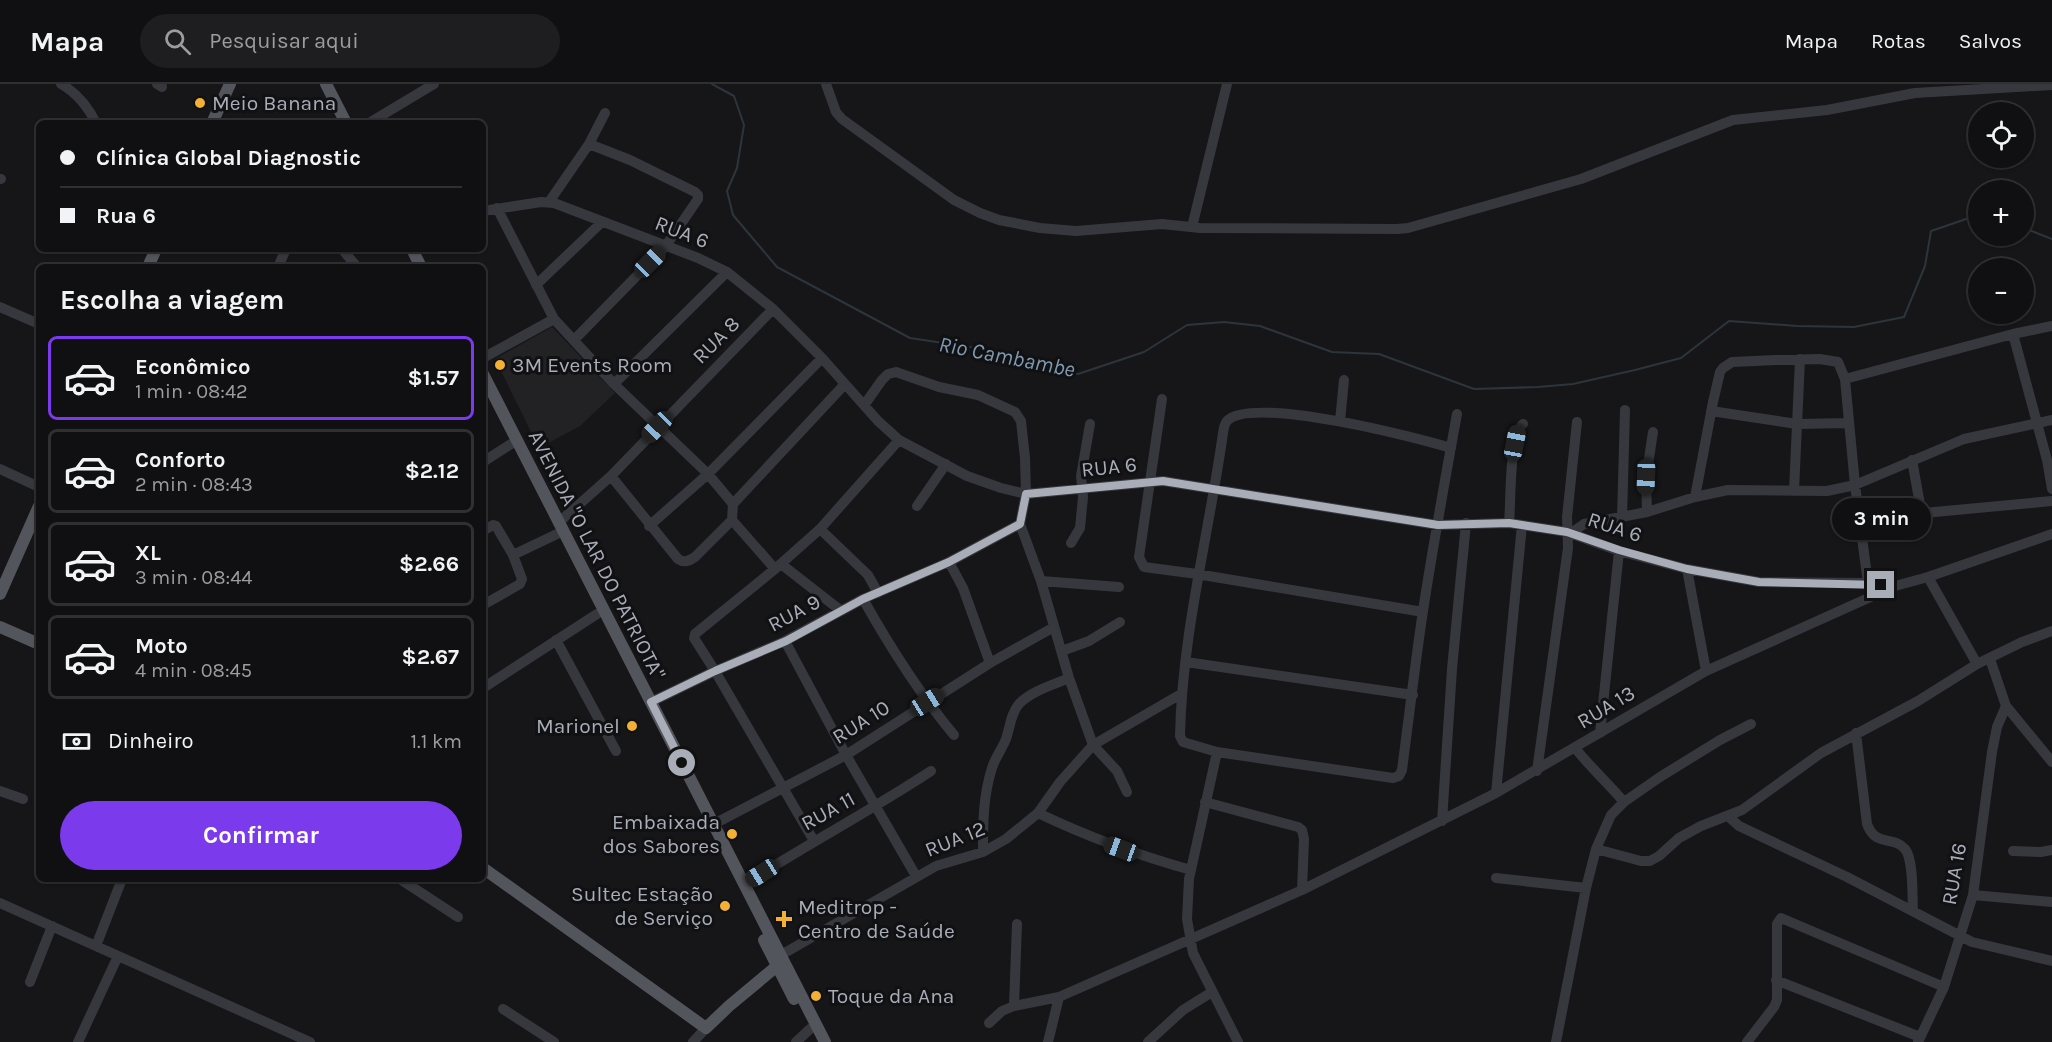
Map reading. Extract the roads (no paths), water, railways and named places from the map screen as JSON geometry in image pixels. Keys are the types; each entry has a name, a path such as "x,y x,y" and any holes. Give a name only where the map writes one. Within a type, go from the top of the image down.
{"main road":[{"path":"213,120 230,84"},
{"path":"326,84 343,120"},
{"path":"335,84 353,120"},
{"name":"AVENIDA \"O LAR DO PATRIOTA\"","path":"486,380 597,614 711,834 825,1042"},
{"name":"AVENIDA \"O LAR DO PATRIOTA\"","path":"486,394 651,702 745,884 817,1042"},
{"path":"0,594 36,513"},
{"path":"0,627 36,643"},
{"path":"486,870 706,1028 779,960"}],"street":[{"path":"61,84 74,92 94,120"},
{"path":"374,120 434,84"},
{"path":"826,84 836,112 842,119 945,194 980,213 1011,223 1076,231 1172,224 1192,227 1408,228 1581,179 1733,120 1827,110 1915,93 2052,85"},
{"path":"1192,227 1227,84"},
{"path":"549,202 589,144 605,113"},
{"path":"574,340 665,247 698,199 695,192 630,160 589,144"},
{"name":"RUA 6","path":"486,210 549,202 698,258 727,272 773,309 822,358 878,421 899,440 982,482 1026,494 1163,481 1438,525 1509,523 1569,532 1619,550 1687,569 1759,582 1868,583 1895,586"},
{"path":"497,208 554,319 614,384 708,474 733,504"},
{"path":"536,285 602,222"},
{"path":"344,252 354,264"},
{"path":"614,384 727,272"},
{"path":"0,307 36,323"},
{"name":"RUA 8","path":"513,555 558,529 773,309"},
{"path":"486,355 554,319"},
{"path":"1845,379 2013,334 2052,326"},
{"path":"2013,334 2047,460 2052,489"},
{"path":"649,526 708,474 822,358"},
{"path":"1794,491 1800,359"},
{"path":"1695,497 1720,372 1727,364 1800,359 1838,362 1845,379 1855,485 1868,583"},
{"path":"865,405 882,380 888,374 896,372 939,387 978,395 1019,416 1022,429 1026,494 1020,524 1041,581 1069,678 1093,745 1117,771 1127,792"},
{"path":"1340,421 1344,380"},
{"path":"611,476 649,526 678,559 686,561 695,556 732,520 733,504 845,384"},
{"path":"1162,399 1139,557 1144,567 1423,612"},
{"path":"1622,517 1625,410"},
{"path":"1711,411 1797,424 1849,423"},
{"path":"1451,448 1413,436 1340,421 1272,413 1250,414 1228,419 1223,433 1215,489 1197,574 1181,694 1180,736 1183,742 1217,752 1393,778 1399,776 1402,770 1423,612 1457,414"},
{"path":"1569,532 1584,524 1647,512 1695,497 1741,489 1827,490 1855,485 1964,439 2052,420"},
{"path":"1537,771 1568,548 1577,422"},
{"path":"1071,543 1080,528 1083,489 1081,476 1090,424"},
{"path":"1509,523 1513,455 1517,431 1523,424"},
{"path":"1647,512 1646,477 1653,432"},
{"path":"814,841 715,671 695,641 695,634 778,567 820,529 899,440"},
{"path":"486,460 511,444"},
{"path":"1912,460 1921,510 1924,513 2052,501"},
{"path":"916,506 946,464"},
{"path":"0,469 36,486"},
{"path":"732,520 778,567 840,610"},
{"path":"1442,821 1452,669 1466,523"},
{"name":"RUA 9","path":"651,702 715,671 786,641 840,610 949,562 1020,524"},
{"path":"1496,793 1522,525"},
{"path":"486,530 496,526 513,555 521,576 520,584 486,603"},
{"path":"820,529 868,575 878,593"},
{"name":"RUA 13","path":"1014,1006 1059,998 1302,890 1537,771 1706,671 1895,586 1928,577 2052,534"},
{"path":"1600,733 1619,550"},
{"path":"949,562 963,588 990,663"},
{"path":"1687,569 1706,671"},
{"path":"1928,577 1977,664"},
{"path":"1041,581 1119,586"},
{"path":"863,599 891,650 927,702 954,735"},
{"path":"486,686 597,614"},
{"path":"1062,651 1089,641 1120,622"},
{"name":"RUA 10","path":"714,824 846,755 990,663 1054,627"},
{"path":"1596,849 1641,861 1650,861 1679,838 1701,826 1742,810 1821,753 1918,701 1977,664 2022,642 2052,631"},
{"path":"556,640 616,751"},
{"path":"786,641 846,755 916,876"},
{"path":"1990,658 2006,706 2048,752 2052,762"},
{"path":"1186,662 1413,694"},
{"path":"983,852 983,809 986,791 992,766 1006,738 1013,713 1026,698 1069,678"},
{"name":"RUA 12","path":"779,960 916,876 936,866 983,852 1006,839 1038,813 1060,782 1093,745 1181,694"},
{"name":"RUA 16","path":"1919,1040 1944,987 1974,895 1992,752 1997,727 2006,706"},
{"path":"1556,1042 1586,888 1596,849 1611,815 1624,802 1719,740 1751,724"},
{"path":"1856,734 1867,824 1873,836 1898,844 1906,850 1910,862 1913,911"},
{"path":"1575,748 1595,774 1609,785 1624,802"},
{"path":"1217,752 1191,870 1187,919 1193,953 1238,1042"},
{"name":"RUA 11","path":"745,884 814,841 876,807 931,771"},
{"path":"0,791 23,799"},
{"path":"1205,802 1302,830 1304,839 1302,890"},
{"path":"1038,813 1086,836 1191,870"},
{"path":"1728,816 1739,826 1847,877 1961,936 1983,945 2052,961"},
{"path":"2013,851 2052,850"},
{"path":"1496,878 1586,888"},
{"path":"96,946 121,882"},
{"path":"405,882 458,917"},
{"path":"1974,895 2052,902"},
{"path":"0,903 310,1042"},
{"path":"1747,1042 1774,1007 1777,999 1777,924 1781,918 1944,987"},
{"path":"989,1023 1002,1011 1014,1006 1017,924"},
{"path":"30,982 52,927"},
{"path":"78,1042 118,956"},
{"path":"1776,980 1919,1040"},
{"path":"1148,1042 1183,1010 1212,992"},
{"path":"1048,1042 1059,998"},
{"path":"503,1009 554,1042"},
{"path":"693,1042 706,1028"},
{"path":"796,1042 810,1029"}],"waterway":[{"name":"Rio Cambambe","path":"712,84 734,96 744,125 737,168 727,191 733,215 777,267 910,338 997,351 1041,366 1078,374 1144,352 1187,325 1224,322 1260,326 1332,352 1379,354 1474,389 1573,384 1681,358 1729,321 1854,327 1904,317 1925,266 1931,231 1968,218"},
{"name":"Rio Cambambe","path":"2034,232 2052,239"}],"place":[{"name":"Meio Banana","path":"200,103"},
{"name":"3M Events Room","path":"500,365"},
{"name":"Marionel","path":"632,726"},
{"name":"Embaixada dos Sabores","path":"732,834"},
{"name":"Sultec Estação de Serviço","path":"725,906"},
{"name":"Meditrop - Centro de Saúde","path":"784,919"},
{"name":"Toque da Ana","path":"816,996"}]}
